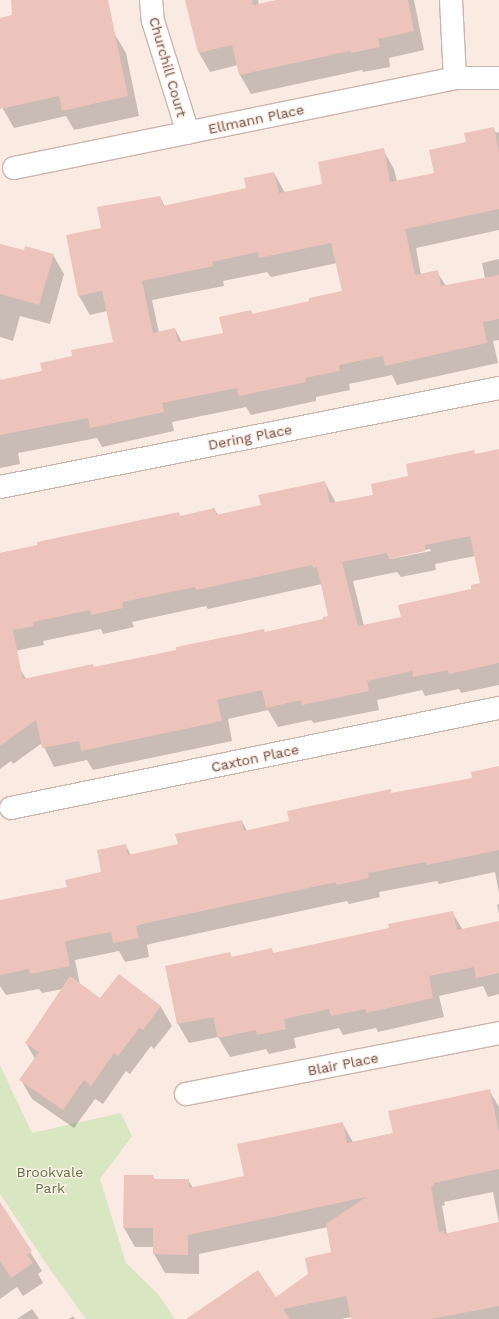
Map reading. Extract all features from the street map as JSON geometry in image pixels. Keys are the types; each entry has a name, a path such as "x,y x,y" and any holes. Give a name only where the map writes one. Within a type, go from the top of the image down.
{"street":[{"name":"Churchill Court","path":"151,0 153,22 188,133"},
{"path":"451,0 455,78"},
{"name":"Ellmann Place","path":"14,168 455,78 499,78"},
{"name":"Dering Place","path":"0,487 499,388"},
{"name":"Caxton Place","path":"11,808 499,708"},
{"name":"Blair Place","path":"186,1094 499,1033"}],"green space":[{"name":"Brookvale Park","path":"0,1065 32,1133 121,1113 132,1136 100,1179 126,1263 158,1294 175,1319 86,1319 51,1271 0,1194"}],"building":[{"path":"11,0 108,0 128,96 62,111 59,96 0,109 0,18 12,15"},
{"path":"185,0 252,0 253,5 277,0 408,0 414,31 378,39 380,47 351,53 350,51 239,75 232,45 198,53"},
{"path":"494,127 499,152 499,209 405,229 415,275 438,270 441,286 499,275 499,319 483,322 487,343 385,366 383,356 339,365 340,371 305,378 306,382 239,396 237,388 162,403 164,412 90,428 88,418 0,435 0,380 42,371 40,363 72,356 71,350 113,342 102,291 78,296 66,235 101,228 97,207 160,196 163,206 246,188 244,178 274,172 279,193 322,184 318,162 384,148 390,182 434,173 429,150 466,142 464,133","holes":["331,243 342,291 309,298 309,301 252,314 251,310 219,317 223,333 178,342 175,328 153,333 142,281 213,266 212,262 258,252 259,258"]},
{"path":"0,244 24,250 25,246 54,254 39,305 0,294"},
{"path":"499,449 499,663 449,674 448,670 413,677 412,671 367,681 369,691 302,705 301,700 266,708 262,690 217,700 222,721 81,751 79,741 42,748 36,720 0,746 0,553 37,545 37,542 179,512 180,516 215,508 216,515 261,505 258,495 325,481 330,503 373,495 371,484 408,476 406,464 474,450 475,454","holes":["470,536 480,583 471,585 471,589 398,605 401,617 358,626 342,562 387,553 389,559 425,551 425,545","312,565 313,568 317,567 328,616 323,617 323,619 265,632 264,629 176,647 176,650 94,667 93,664 23,679 13,630 34,626 33,622 90,610 91,615 123,608 122,602 195,587 196,590"]},
{"path":"499,766 499,850 427,865 426,862 368,873 369,878 337,885 336,882 142,924 136,926 139,938 113,943 111,932 65,941 70,966 30,974 29,969 0,975 0,900 67,887 65,880 101,872 97,850 126,844 128,855 178,844 175,834 242,820 244,831 289,821 287,811 391,789 391,793 472,778 471,772"},
{"path":"453,911 457,930 499,921 499,973 476,978 474,967 429,976 433,998 366,1013 366,1009 331,1016 329,1009 284,1019 286,1029 257,1035 256,1030 218,1038 213,1017 177,1024 165,966 230,952 231,957 272,948 273,953 389,928 388,924"},
{"path":"119,974 161,1006 143,1030 139,1028 118,1056 114,1053 91,1086 84,1080 63,1110 19,1080 39,1052 25,1043 70,976 100,998"},
{"path":"490,1089 499,1133 499,1169 434,1183 434,1186 431,1187 439,1232 444,1231 444,1234 499,1222 499,1306 431,1319 351,1319 346,1296 283,1309 290,1319 186,1319 258,1270 276,1297 308,1274 305,1258 331,1252 326,1224 366,1197 188,1235 188,1255 153,1254 153,1228 123,1228 124,1175 153,1175 153,1179 189,1179 189,1188 244,1176 237,1144 343,1122 347,1143 393,1133 388,1111"},
{"path":"0,1202 32,1251 27,1255 33,1263 11,1278 0,1261"}]}
